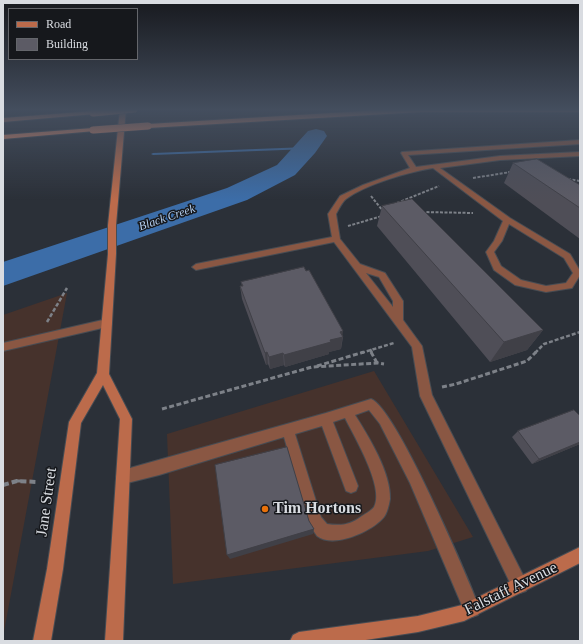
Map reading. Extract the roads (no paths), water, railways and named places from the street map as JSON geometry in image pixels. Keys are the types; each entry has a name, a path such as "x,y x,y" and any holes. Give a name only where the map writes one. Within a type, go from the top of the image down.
{"main road":[{"name":"Jane Street","path":"42,641 55,569 75,422 103,374 112,254 112,225 120,139"},
{"path":"103,374 126,419 114,641"},
{"name":"Falstaff Avenue","path":"299,641 338,638 418,624 464,613 580,555"}],"lane":[{"path":"414,169 404,153 580,142"},
{"path":"569,154 580,160"},
{"path":"520,585 430,403 426,391 417,346 356,266 335,235 332,214 343,198 363,187 414,169 500,158 580,154"},
{"path":"434,166 507,220 567,256 577,273 569,286 546,290 518,283 497,268 490,252 498,241 507,220"},
{"path":"196,267 335,235"},
{"path":"356,266 382,275 398,301 398,320"},
{"path":"3,347 107,324"},
{"path":"123,477 348,413 370,404 384,420 415,478 472,609"},
{"path":"288,430 315,521 323,532 338,533 356,530 380,510 383,496 380,480 371,456 348,413"},
{"path":"326,419 350,486"}],"waterway":[{"name":"Black Creek","path":"3,274 237,194 286,170 314,139"},
{"path":"153,154 307,148"}],"place":[{"name":"Tim Hortons","path":"265,509"}]}
